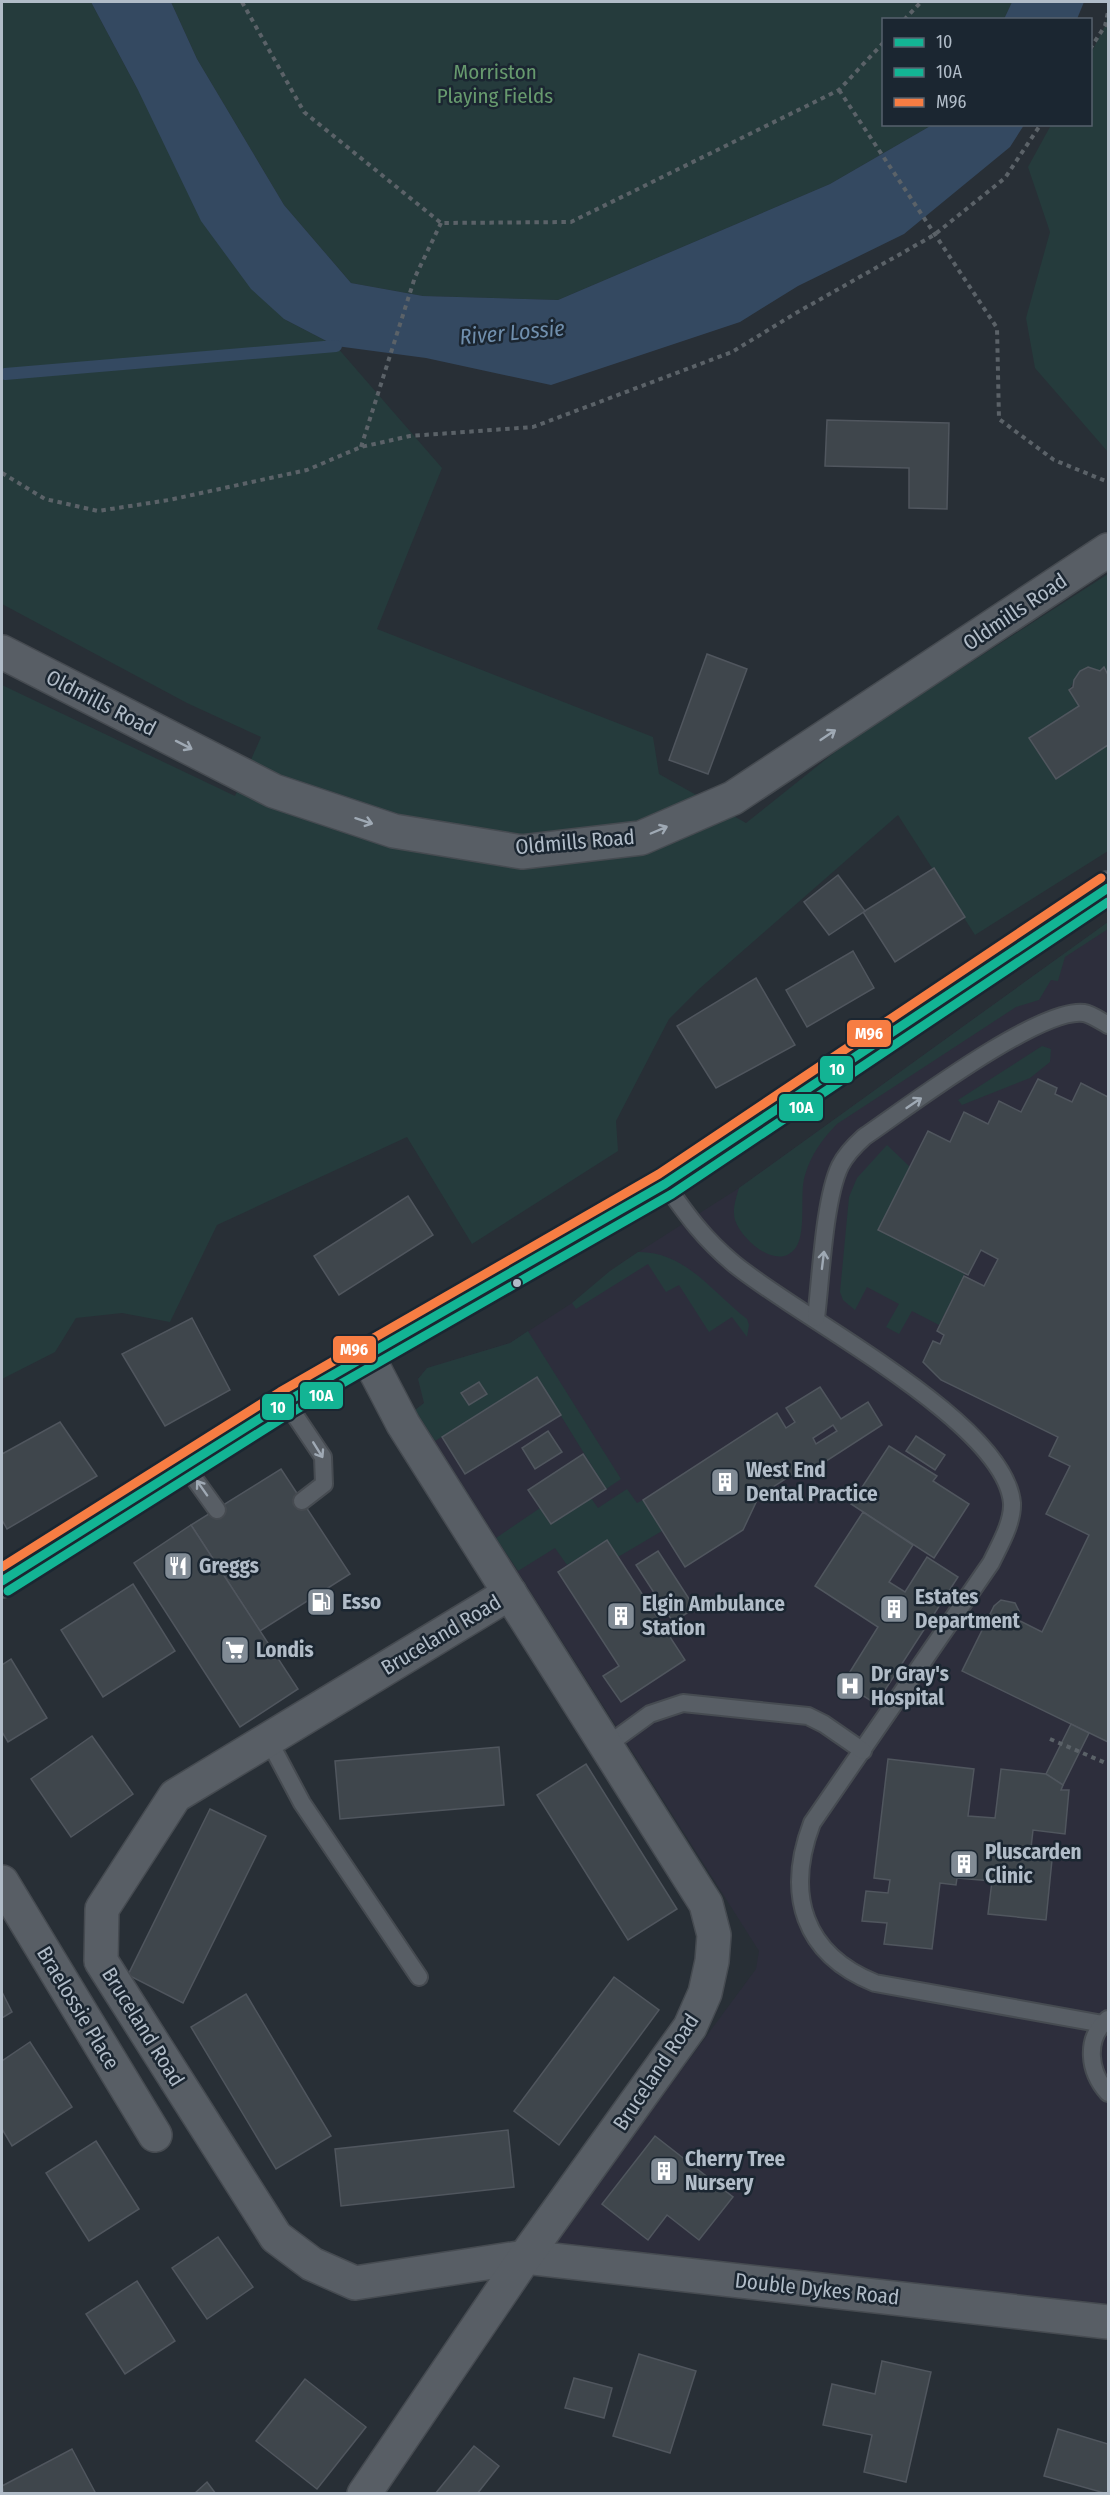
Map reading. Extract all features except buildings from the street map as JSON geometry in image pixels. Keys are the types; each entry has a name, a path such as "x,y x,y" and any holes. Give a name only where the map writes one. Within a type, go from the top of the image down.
{"highway":[{"path":"2,1581 286,1402 665,1184 1108,888"}],"street":[{"name":"Oldmills Road","path":"2,652 274,791 394,831 522,852 641,838 733,798 1108,550"},
{"name":"Bruceland Road","path":"364,2493 525,2257 690,2027 705,1993 712,1961 714,1935 706,1904 403,1424 367,1355"},
{"name":"Bruceland Road","path":"510,1593 175,1796 102,1909 101,1961 276,2237 312,2264 355,2283 525,2257"},
{"name":"Braelossie Place","path":"2,1882 155,2135"},
{"name":"Double Dykes Road","path":"525,2257 1108,2322"}],"lane":[{"path":"816,1318 832,1190 840,1166 850,1149 864,1137 1024,1030 1084,1012 1108,1025"},
{"path":"665,1184 699,1233 735,1264 816,1318 969,1431 997,1464 1005,1479 1012,1503 1006,1529 991,1563 812,1823 802,1851 800,1889 804,1918 816,1941 828,1955 843,1968 875,1983 1106,2022 1095,2038 1091,2054 1093,2070 1108,2093"},
{"path":"286,1402 323,1457 324,1484 302,1501"},
{"path":"186,1467 217,1510"},
{"path":"606,1746 650,1714 683,1703 808,1716 824,1724 863,1751"},
{"path":"268,1739 302,1803 419,1977"}],"path":[{"path":"242,2 304,112 441,223 571,222 839,90 882,44"},
{"path":"906,18 921,2"},
{"path":"1092,46 1105,26 1108,12"},
{"path":"839,90 998,328 999,419 1054,460 1108,482"},
{"path":"2,473 45,499 98,511 169,500 307,470 361,447 410,436 533,427 732,352 934,235 1005,178 1040,126"},
{"path":"361,447 415,277 441,223"},
{"path":"1050,1738 1108,1764"}],"shaded area":[{"name":"Dr Gray's Hospital","path":"1108,922 1108,2305 556,2250 554,2242 756,1969 759,1951 415,1410 424,1403 418,1379 427,1368 510,1343 572,1303 623,1262 739,1188"}],"green space":[{"path":"2,2 91,2 138,90 284,319 336,346 442,468 377,629 653,737 659,774 746,823 850,740 1108,574 1108,675 1104,668 1100,671 1088,667 1080,671 1069,690 1079,706 1029,738 1056,779 1108,745 1108,851 975,935 898,815 699,989 669,1019 616,1121 618,1151 472,1244 407,1137 217,1225 170,1322 122,1313 76,1318 55,1352 2,1379 2,685 235,796 261,737 187,703 2,604"},
{"name":"Morriston Playing Fields","path":"171,2 1012,2 1004,18 882,18 882,126 930,126 830,184 558,300 423,296 351,283 284,205 197,59"},
{"path":"1108,12 1108,452 1035,368 1026,318 1050,232 1028,167 1050,126 1092,126 1092,51 1105,26"},
{"path":"1108,922 1108,929 1065,957 1058,981 1051,980 1039,1000 1016,1007 837,1124 818,1148 807,1168 803,1184 799,1240 789,1254 773,1256 765,1253 743,1234 734,1216 739,1188"},
{"path":"1042,1046 1051,1049 1050,1062 1030,1078 962,1105 958,1100"},
{"path":"887,1145 910,1167 878,1230 965,1274 939,1325 912,1311 899,1334 886,1327 899,1304 867,1287 855,1310 843,1300 840,1292 849,1197 857,1178"},
{"path":"638,1252 670,1258 697,1275 747,1319 749,1325 747,1337 732,1317 709,1332 679,1285 666,1292 648,1264 576,1309 572,1303 610,1271"},
{"path":"528,1331 621,1479 606,1489 537,1377 435,1441 415,1410 424,1403 418,1379 427,1368 510,1343"},
{"path":"627,1489 637,1503 643,1500 662,1531 618,1557 607,1540 567,1565 555,1548 518,1571 496,1538 540,1508 551,1524 591,1498 598,1508"}],"water":[{"name":"River Lossie","path":"91,2 171,2 197,59 284,205 351,283 423,296 558,300 830,184 930,126 1023,126 1010,147 904,234 798,286 740,322 551,385 426,358 336,346 284,319 251,289 201,221 138,90"},
{"path":"1012,2 1084,2 1077,18 1004,18"}],"waterway":[{"path":"5,374 336,346"}],"transit line":[{"name":"M96","path":"2,1567 280,1392 659,1174 1101,878"},
{"name":"10","path":"2,1581 286,1402 665,1184 1108,888"},
{"name":"10A","path":"8,1591 292,1412 672,1194 1108,902"}],"place":[{"name":"West End Dental Practice","path":"725,1482"},
{"name":"Greggs","path":"178,1566"},
{"name":"Esso","path":"321,1602"},
{"name":"Estates Department","path":"894,1609"},
{"name":"Elgin Ambulance Station","path":"621,1616"},
{"name":"Londis","path":"235,1650"},
{"name":"Dr Gray's Hospital","path":"850,1686"},
{"name":"Pluscarden Clinic","path":"964,1864"},
{"name":"Cherry Tree Nursery","path":"664,2171"}]}
